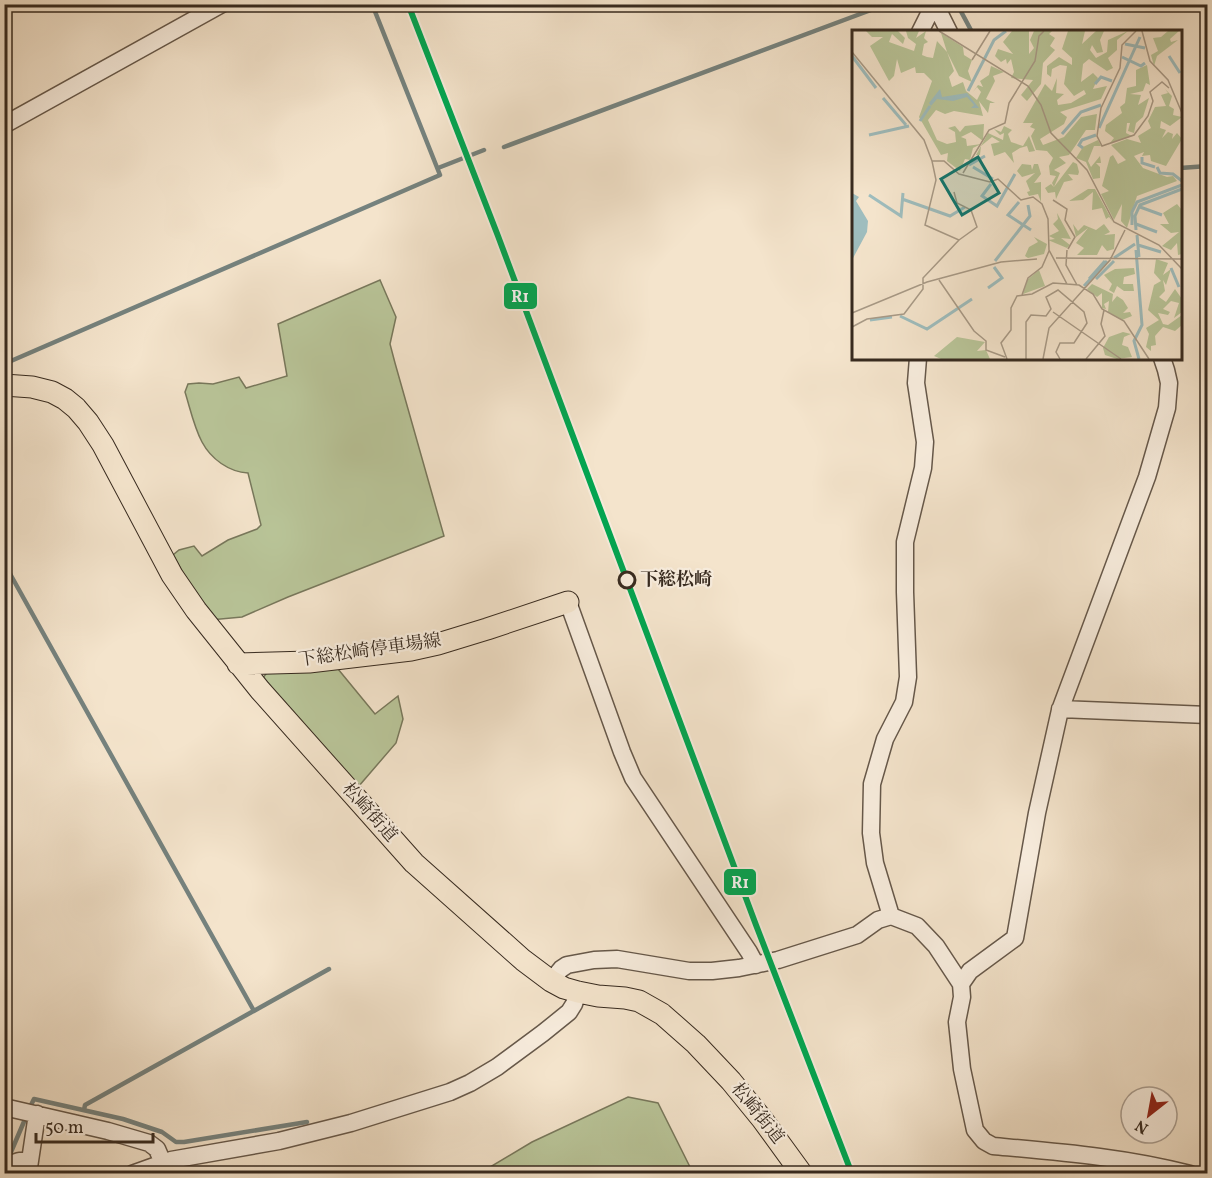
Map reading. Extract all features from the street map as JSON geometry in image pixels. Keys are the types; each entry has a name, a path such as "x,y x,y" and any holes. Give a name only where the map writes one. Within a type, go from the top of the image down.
{"main road":[{"name":"松崎街道","path":"4,385 32,387 52,392 65,399 82,415 103,446 172,575 196,610 238,664 414,863 523,960 552,981 578,992 639,1001 662,1014 696,1044 731,1082 802,1173"},
{"name":"下総松崎停車場線","path":"238,664 309,662 411,650 438,644 568,602"}],"street":[{"path":"4,125 222,4"},
{"path":"921,30 934,4"},
{"path":"934,4 948,30"},
{"path":"891,916 875,863 871,833 872,784 885,739 904,702 908,677 905,542 922,468 925,442 916,383 918,360"},
{"path":"961,984 970,971 1015,938 1037,813 1060,709 1147,477 1167,408 1169,383 1163,360"},
{"path":"568,602 633,778 756,964"},
{"path":"1060,709 1208,715"},
{"path":"552,981 567,965 594,960 617,959 689,971 724,970 778,960 857,935 878,920 891,916 917,926 936,946 961,984 962,997 957,1022 962,1069 975,1130 984,1141 993,1146 1102,1157 1190,1173"},
{"path":"132,1173 164,1163 279,1141 351,1123 450,1092 496,1067 543,1034 568,1012 578,992"},
{"path":"4,1107 149,1143 157,1149 164,1163"},
{"path":"4,1166 19,1161 28,1167 37,1114"}],"green space":[{"path":"380,280 396,317 390,344 444,536 242,617 210,620 173,555 179,550 194,546 202,556 228,540 257,529 261,525 248,473 234,470 221,463 210,454 202,442 185,392 188,384 213,384 239,377 246,388 287,376 278,324"},
{"path":"338,669 375,714 398,696 403,719 396,743 358,787 262,679 269,670"},
{"path":"628,1097 658,1103 693,1173 480,1173 532,1142"}],"waterway":[{"path":"4,364 440,175 372,4"},
{"path":"504,147 887,4"},
{"path":"957,4 971,30"},
{"path":"438,168 484,150"},
{"path":"1182,168 1208,166"},
{"path":"4,563 254,1011"},
{"path":"84,1110 85,1105 329,969"},
{"path":"29,1109 34,1099 123,1119 162,1132 176,1142 307,1122"},
{"path":"4,1154 11,1152 26,1117"}],"transit line":[{"name":"R1","path":"408,4 498,236 756,925 852,1174"}],"place":[{"name":"下総松崎","path":"627,580"}]}
